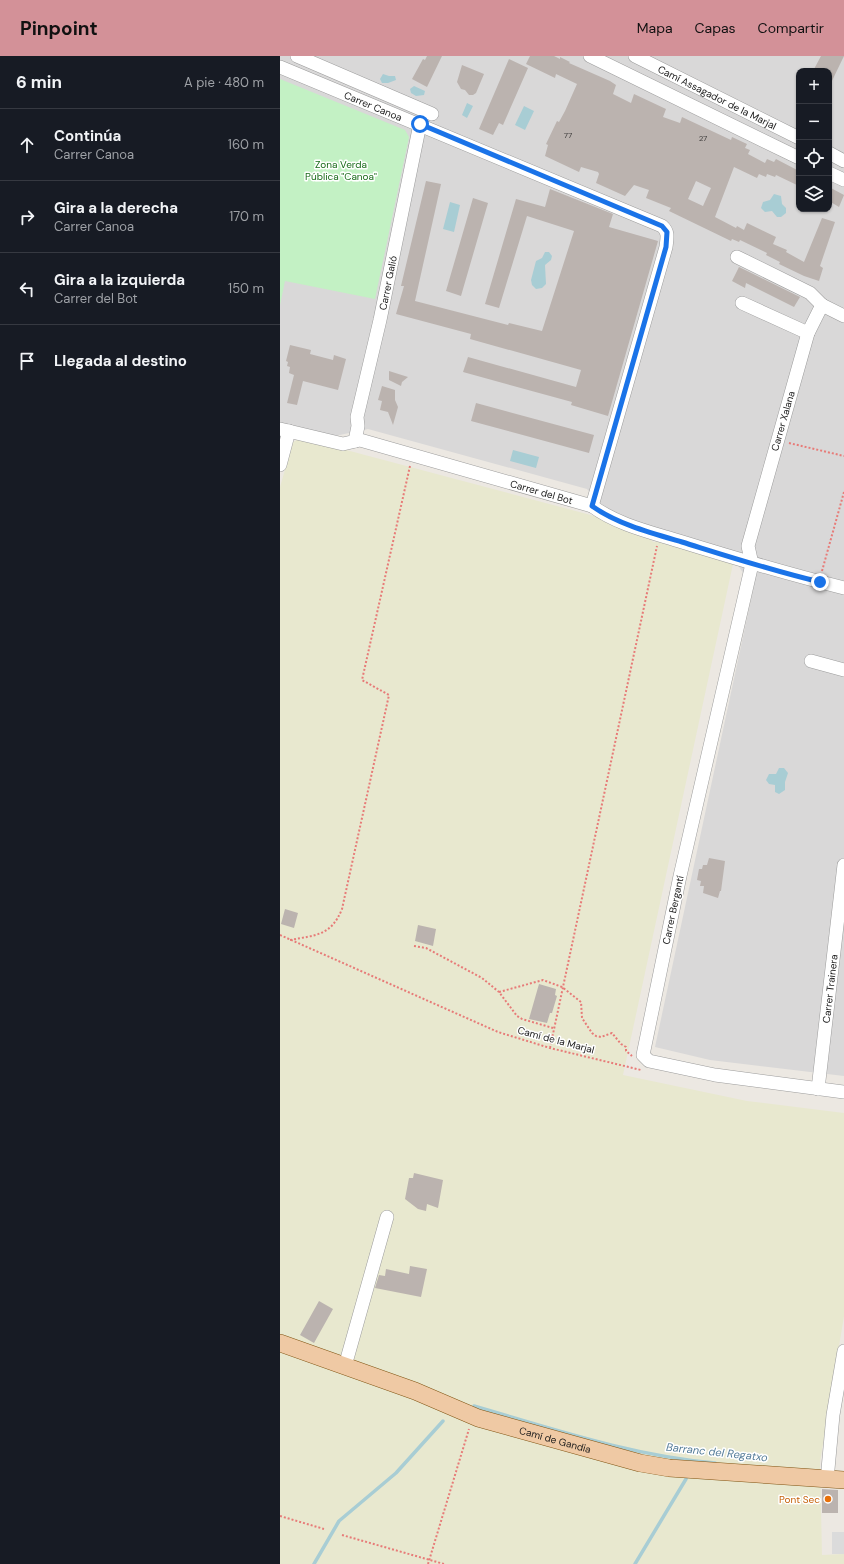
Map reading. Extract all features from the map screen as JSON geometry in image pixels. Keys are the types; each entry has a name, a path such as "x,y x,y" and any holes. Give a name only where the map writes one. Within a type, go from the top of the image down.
{"main road":[{"name":"Camí de Gandia","path":"280,1343 415,1391 473,1416 648,1465 669,1468 741,1472 827,1472 844,1480"}],"street":[{"path":"297,56 432,114"},
{"path":"590,56 796,157"},
{"name":"Camí Assagador de la Marjal","path":"635,56 796,136"},
{"name":"Carrer Canoa","path":"280,67 662,226 667,232 666,247 592,506"},
{"name":"Carrer Galió","path":"355,441 358,426 357,417 380,320 420,124"},
{"path":"832,154 843,158"},
{"path":"832,174 844,180"},
{"path":"737,257 810,293 822,305 844,316"},
{"path":"742,303 808,333"},
{"name":"Carrer Xalana","path":"752,564 748,546 808,333 822,305"},
{"path":"280,465 285,430"},
{"name":"Carrer del Bot","path":"285,430 343,444 360,440 592,506 605,516 660,535 752,564 844,588"},
{"name":"Carrer Bergantí","path":"643,1055 680,876 752,564"},
{"path":"811,661 844,670"},
{"name":"Carrer Trainera","path":"818,1089 844,865"},
{"path":"643,1055 649,1061 715,1075 844,1092"},
{"path":"346,1366 387,1217"},
{"path":"827,1472 833,1415 844,1351"}],"path":[{"path":"778,440 844,456"},
{"path":"289,940 323,934 334,924 342,909 390,695 362,680 412,456"},
{"path":"820,582 844,492"},
{"path":"550,1048 553,1028 660,535"},
{"name":"Camí de la Marjal","path":"280,935 498,1032 550,1048 641,1070"},
{"path":"414,946 426,948 454,964 472,971 499,992 517,1016 553,1028"},
{"path":"499,992 543,980 562,987 581,1002 582,1018 596,1036 604,1036 612,1033 621,1044 626,1047 626,1052 630,1056 643,1055"},
{"path":"428,1564 473,1416"},
{"path":"280,1516 324,1529"},
{"path":"342,1535 444,1564"}],"shaded area":[{"path":"280,56 844,56 844,1076 710,1060 655,1047 753,590 734,558 604,511 587,489 368,429 335,436 284,425 280,440"},
{"path":"832,1532 844,1532 844,1554 832,1554"}],"green space":[{"name":"Zona Verda Pública \"Canoa\"","path":"280,79 405,130 409,137 375,299 285,281 280,305"},
{"path":"301,438 617,522 645,532 653,542 668,540 733,564 623,1075 747,1101 844,1113 844,1316 820,1462 822,1555 844,1554 844,1564 280,1564 280,487 293,442"}],"water":[{"path":"383,74 395,76 396,80 388,83 382,83 380,79"},
{"path":"414,86 425,91 424,95 416,96 411,93 410,89"},
{"path":"467,103 473,106 467,118 462,115"},
{"path":"524,106 534,111 525,130 515,125"},
{"path":"774,194 781,196 782,204 786,208 786,213 781,217 777,217 772,211 765,212 761,208 763,202 770,200"},
{"path":"450,202 460,205 454,232 443,229"},
{"path":"545,252 549,252 552,256 551,260 545,265 546,284 542,288 536,289 532,285 531,280 536,261 542,258"},
{"path":"513,450 539,457 536,468 510,461"},
{"path":"779,768 784,768 788,773 785,782 785,790 779,794 775,792 775,785 769,784 766,780 769,774 776,774"}],"building":[{"path":"427,56 442,56 427,87 412,79 423,59 425,60"},
{"path":"530,56 554,56 560,59 560,57 570,62 569,63 610,81 616,85 613,94 631,103 634,94 666,109 663,117 680,123 682,117 731,140 732,137 747,144 745,148 750,150 748,154 765,163 767,159 774,162 776,159 796,169 796,185 776,175 775,177 767,174 766,177 759,174 757,178 734,167 715,217 736,228 737,226 744,230 747,223 776,237 773,244 787,250 786,252 804,262 822,218 835,222 820,266 823,268 819,281 804,276 779,264 780,262 766,255 767,253 740,240 739,242 732,239 731,241 669,211 671,208 646,198 649,190 634,185 625,196 596,183 599,174 598,172 581,167 579,172 545,156 548,145 546,144 557,121 559,122 565,111 577,84 556,74 555,78 526,64","holes":["696,181 711,188 703,206 688,199"]},
{"path":"821,56 844,56 832,81 832,68 815,68"},
{"path":"509,59 528,68 503,125 499,123 493,135 479,129"},
{"path":"462,65 484,74 476,93 473,95 469,95 465,90 461,89 457,82"},
{"path":"426,181 441,184 415,301 508,325 509,323 542,331 574,231 527,216 499,308 485,304 516,199 545,207 550,189 613,214 609,227 658,241 608,416 571,405 572,402 463,372 468,357 576,387 581,370 470,339 471,334 396,314 404,286 401,286"},
{"path":"832,189 844,195 839,207 832,203"},
{"path":"473,198 488,203 461,296 446,291"},
{"path":"739,267 800,297 794,307 746,283 745,288 732,281"},
{"path":"290,345 311,350 310,354 333,360 334,355 346,359 338,390 303,381 297,405 287,403 294,375 289,373 290,367 287,366 288,362 286,361"},
{"path":"389,371 408,377 402,382 401,386 389,380"},
{"path":"382,386 395,390 395,400 398,407 393,425 388,412 380,410 382,401 378,400"},
{"path":"476,403 594,435 589,453 471,421"},
{"path":"709,858 725,861 721,891 718,898 703,893 704,886 700,886 701,881 697,880 699,869 702,869 703,865 707,865"},
{"path":"285,909 298,913 294,928 281,924"},
{"path":"418,925 436,929 433,946 415,941"},
{"path":"539,984 556,989 555,995 557,996 552,1013 550,1013 547,1023 529,1019"},
{"path":"414,1173 443,1180 438,1208 427,1204 426,1211 418,1209 405,1199 409,1178 413,1178"},
{"path":"410,1266 427,1269 421,1297 375,1288 379,1275 385,1276 386,1269 409,1274"},
{"path":"319,1301 333,1309 314,1343 300,1335"},
{"path":"822,1489 838,1490 838,1513 822,1513"}],"waterway":[{"name":"Barranc del Regatxo","path":"474,1406 624,1448 715,1463"},
{"name":"Barranc del Regatxo","path":"314,1564 339,1521 396,1473 443,1421"},
{"path":"635,1564 686,1479"}],"place":[{"name":"Pont Sec","path":"828,1499"}],"route":[{"path":"420,124 662,226 667,232 668,237 666,247 592,506 605,516 660,535 752,564 820,582"}]}
